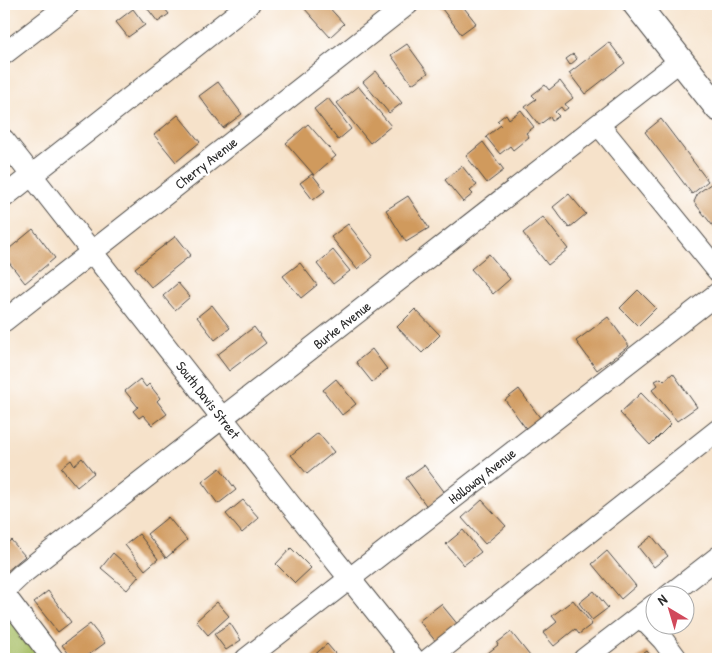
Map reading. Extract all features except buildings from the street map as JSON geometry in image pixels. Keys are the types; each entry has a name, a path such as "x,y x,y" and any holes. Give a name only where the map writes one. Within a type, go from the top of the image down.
{"main road":[{"path":"636,4 718,108"}],"street":[{"path":"4,54 69,4"},
{"path":"4,197 248,4"},
{"name":"Cherry Avenue","path":"4,321 408,4"},
{"name":"Burke Avenue","path":"4,593 22,574 682,60"},
{"path":"599,125 718,271"},
{"name":"South Davis Street","path":"4,140 414,659"},
{"name":"Holloway Avenue","path":"246,659 718,293"},
{"path":"429,659 718,430"},
{"path":"681,586 718,557"},
{"path":"4,593 53,659"},
{"path":"584,659 644,612"},
{"path":"661,636 678,659"}],"green space":[{"path":"4,601 47,659 4,659"}]}
